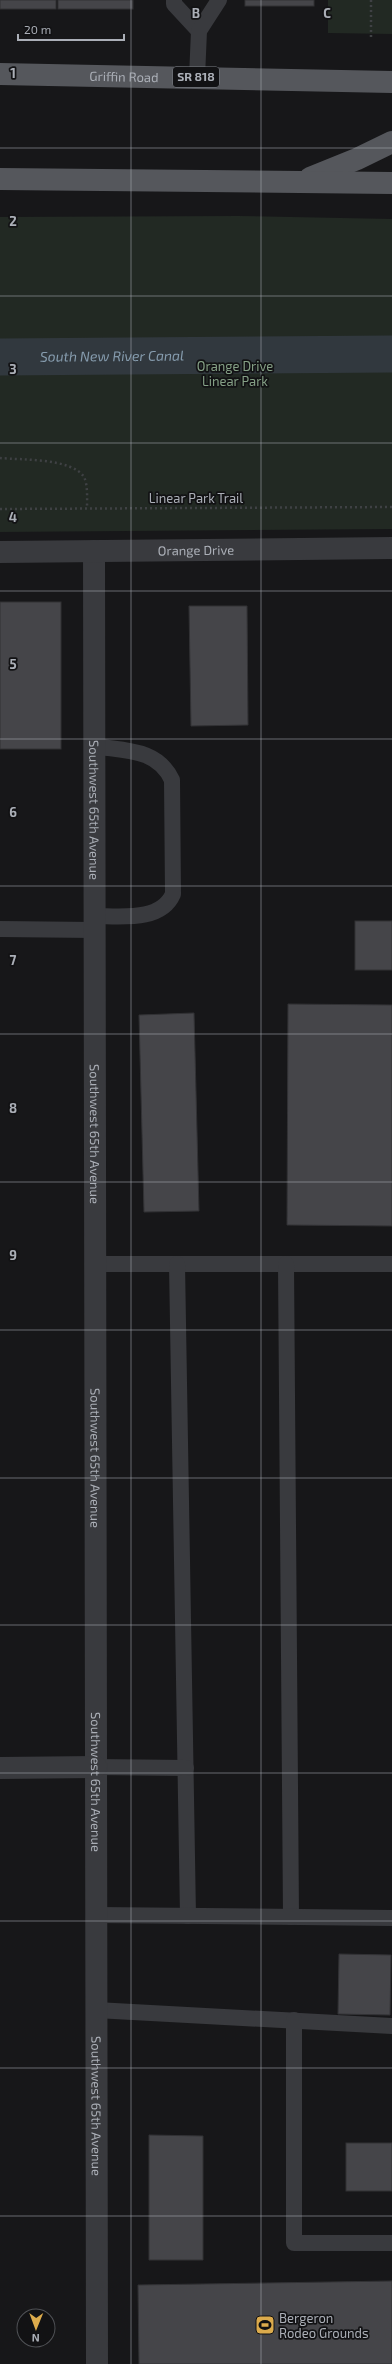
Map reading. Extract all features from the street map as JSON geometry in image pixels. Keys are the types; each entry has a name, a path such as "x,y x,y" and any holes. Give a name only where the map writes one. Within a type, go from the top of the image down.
{"main road":[{"name":"Griffin Road","path":"0,74 392,82"},
{"path":"302,181 357,159 392,142"},
{"path":"0,180 302,181 392,183"}],"street":[{"name":"Orange Drive","path":"0,552 392,548"},
{"name":"Southwest 65th Avenue","path":"94,551 97,2364"},
{"path":"0,1768 96,1767"}],"lane":[{"path":"174,0 174,4 199,31"},
{"path":"197,77 199,31 219,0"},
{"path":"0,929 94,923 155,912 168,904 173,894 172,780 167,769 154,758 140,753 94,746"},
{"path":"95,1264 392,1264"},
{"path":"177,1264 188,1916"},
{"path":"286,1264 291,1917"},
{"path":"96,1767 186,1768"},
{"path":"96,1915 392,1918"},
{"path":"96,2010 392,2026"},
{"path":"294,2020 294,2243 392,2243"}],"path":[{"path":"371,0 371,40"},
{"path":"0,458 58,463 76,469 84,478 87,508"},
{"name":"Linear Park Trail","path":"0,509 392,506"}],"green space":[{"path":"328,0 392,0 392,34 328,33"},
{"name":"Orange Drive Linear Park","path":"238,216 392,219 392,529 0,532 0,217"}],"building":[{"path":"0,0 56,0 56,9 0,9"},
{"path":"58,0 133,0 133,9 58,9"},
{"path":"245,0 314,0 314,6 245,6"},
{"path":"0,602 61,602 61,749 0,749"},
{"path":"189,606 247,606 248,725 191,726"},
{"path":"355,921 392,921 392,970 355,970"},
{"path":"288,1004 392,1005 392,1226 287,1225"},
{"path":"194,1013 199,1211 144,1212 139,1015"},
{"path":"339,1954 391,1955 390,2015 338,2014"},
{"path":"149,2135 203,2136 203,2260 149,2260"},
{"path":"346,2143 392,2143 392,2191 346,2191"},
{"name":"Bergeron Rodeo Grounds","path":"392,2281 392,2364 139,2364 138,2285"}],"waterway":[{"name":"South New River Canal","path":"0,357 392,354"}],"place":[{"name":"Bergeron Rodeo Grounds","path":"265,2325"}]}
